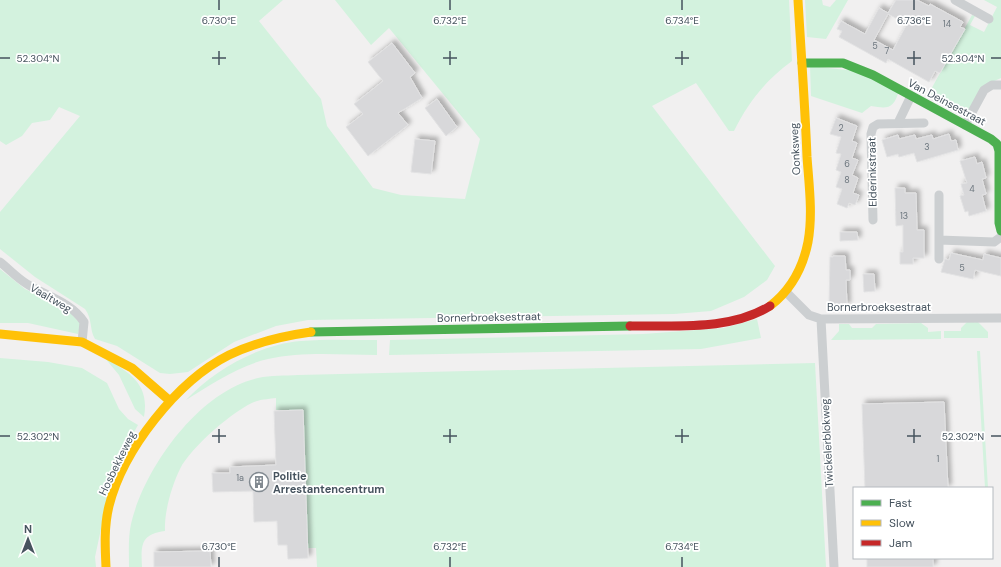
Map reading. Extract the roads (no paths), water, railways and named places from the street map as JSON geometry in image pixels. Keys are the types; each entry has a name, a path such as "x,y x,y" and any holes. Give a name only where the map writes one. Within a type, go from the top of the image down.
{"main road":[{"name":"Oonksweg","path":"786,292 797,276 802,263 808,241 809,222 798,0"},
{"name":"Van Deinsestraat","path":"802,63 843,63 873,75 991,139 997,144 1001,231"},
{"name":"Bornerbroeksestraat","path":"170,401 193,378 215,363 248,346 279,336 314,332 702,325 740,319 758,312 786,292"},
{"path":"0,334 82,342 132,368 170,401"},
{"name":"Hosbekkeweg","path":"106,567 106,526 108,508 114,489 148,426 170,401"}],"street":[{"path":"955,0 989,19"},
{"path":"965,125 984,90 992,85 1001,85"},
{"path":"898,122 911,96"},
{"name":"Elderinkstraat","path":"873,220 871,134 873,128 878,124 924,122"},
{"path":"939,196 939,259"},
{"path":"939,240 994,242 1001,237"},
{"name":"Vaaltweg","path":"0,262 26,284 64,303 80,316 84,322 82,342"},
{"name":"Bornerbroeksestraat","path":"786,292 809,314 821,319 1001,318"},
{"name":"Twickelerblokweg","path":"821,319 834,567"}],"place":[{"name":"Politie Arrestantencentrum","path":"259,482"}]}
